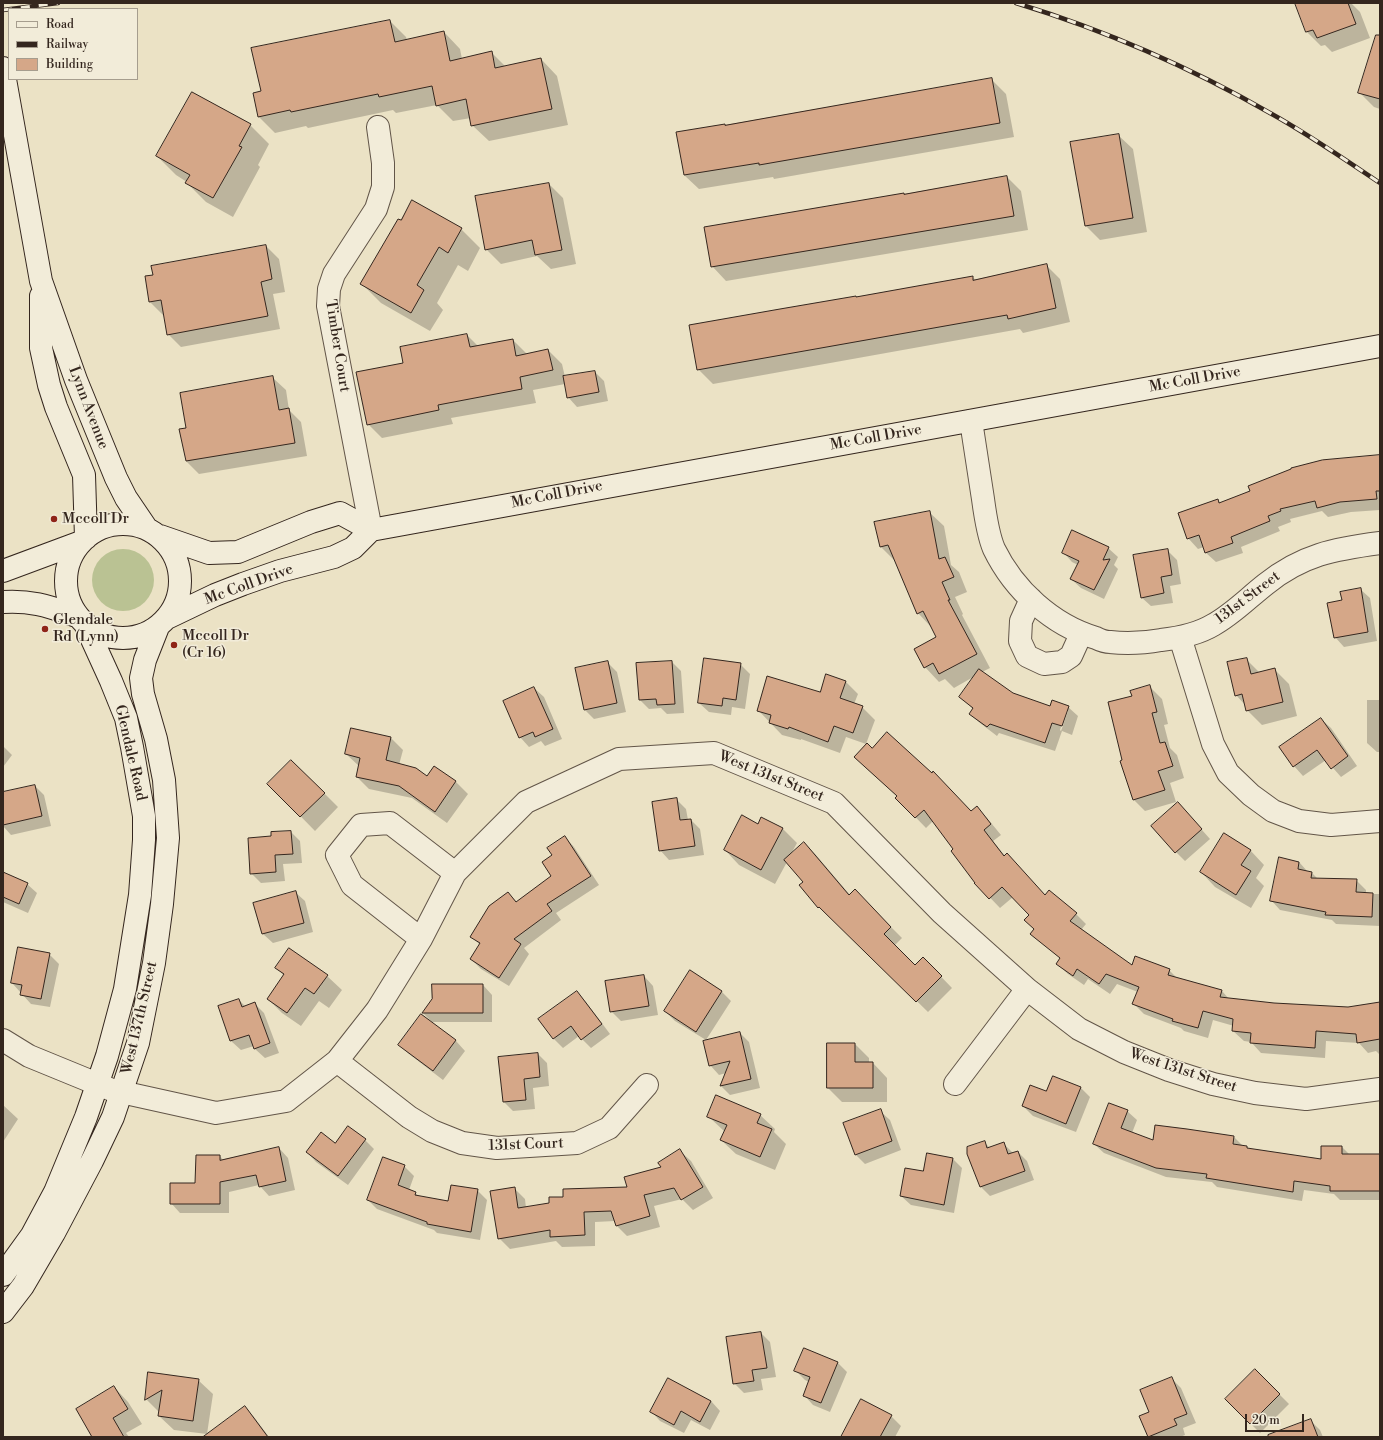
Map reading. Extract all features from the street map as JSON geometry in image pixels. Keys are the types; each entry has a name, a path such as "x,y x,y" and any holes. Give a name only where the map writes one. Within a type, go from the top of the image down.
{"main road":[{"name":"Lynn Avenue","path":"3,68 42,281 76,380 116,478 126,498 154,533"},
{"name":"Timber Court","path":"371,530 328,306 329,289 334,274 376,209 383,187 383,163 378,127"},
{"name":"Lynn Avenue","path":"42,281 41,348 49,385 56,407 84,475 83,540"},
{"name":"Mc Coll Drive","path":"163,622 215,595 243,584 280,571 334,557 353,548 371,530 670,474 971,421 1380,346"},
{"name":"131st Street","path":"971,421 986,519 994,548 1011,576 1031,599 1054,619 1081,634 1109,642 1140,644 1180,638 1212,626 1293,565 1320,554 1380,543"},
{"path":"81,620 70,602 66,586 67,570 72,555 83,540 96,530 109,525 128,524 209,553 238,552 311,522 340,514 371,530"},
{"path":"3,602 20,601 35,603 81,620 98,633 113,637 129,638 144,634 163,622 176,605 180,591 181,576 177,561 170,548 154,533"},
{"path":"3,571 83,540"},
{"path":"1031,599 1021,621 1020,641 1027,656 1044,664 1062,662 1071,656 1081,634"},
{"name":"Glendale Road","path":"81,620 111,681 126,718 144,816 144,840"},
{"name":"Glendale Road","path":"163,622 145,660 141,678 143,694 156,739 164,780 168,838"},
{"path":"1180,638 1212,744 1228,773 1251,795 1273,811 1299,821 1331,825 1380,821"},
{"name":"West 131st Street","path":"3,1040 30,1056 97,1084 122,1092 216,1113 286,1101 337,1061 377,1010 421,939 455,873 526,802 619,759 714,753 834,803 942,913 1027,989 1079,1029 1124,1052 1169,1070 1213,1084 1255,1093 1306,1099 1380,1089"},
{"path":"421,939 352,885 337,855 361,825 390,823 455,873"},
{"name":"West 137th Street","path":"3,1312 23,1286 54,1233 92,1161 113,1117 122,1092 138,1043 154,963 162,904 168,838"},
{"name":"West 137th Street","path":"3,1275 32,1234 55,1192 86,1117 107,1056 125,989 138,903 144,840"},
{"path":"955,1084 1027,989"},
{"name":"131st Court","path":"337,1061 409,1117 432,1131 462,1143 497,1148 577,1142 609,1128 647,1085"}],"green space":[{"path":"117,549 129,549 145,558 152,568 154,580 152,592 145,602 129,611 117,611 106,606 97,597 92,586 92,574 97,563 106,554"}],"building":[{"path":"1295,3 1348,3 1356,24 1317,38 1313,30 1306,32"},
{"path":"390,20 395,42 444,31 450,61 492,51 495,68 541,58 552,109 471,126 466,99 436,106 432,86 379,97 378,94 291,112 290,110 258,117 253,93 261,91 251,48"},
{"path":"1376,35 1380,35 1380,99 1358,93"},
{"path":"992,78 1000,123 759,165 759,163 684,175 676,132 725,125"},
{"path":"192,92 251,124 239,146 242,147 213,198 185,183 190,175 156,156"},
{"path":"1119,134 1133,218 1085,226 1070,142"},
{"path":"1007,176 1014,216 711,267 704,227"},
{"path":"549,183 562,250 535,255 532,240 485,250 475,196"},
{"path":"412,200 462,228 448,253 439,247 417,285 424,290 411,313 360,284 398,219 401,220"},
{"path":"266,245 272,279 261,282 268,316 167,335 161,300 149,302 145,276 153,275 151,266"},
{"path":"1047,264 1056,308 1008,319 1007,315 697,370 689,325 973,276 973,280"},
{"path":"467,334 470,347 513,339 516,356 548,349 553,370 520,377 522,389 438,405 439,410 367,425 356,372 403,363 400,347"},
{"path":"595,371 599,392 567,398 563,376"},
{"path":"273,376 279,410 289,408 295,443 186,461 179,429 186,428 180,393"},
{"path":"1380,455 1380,491 1376,491 1377,499 1340,502 1317,508 1315,501 1280,509 1281,511 1268,516 1270,521 1231,537 1233,543 1205,553 1199,535 1187,539 1178,513 1218,499 1219,503 1250,491 1248,486 1291,468 1322,460"},
{"path":"930,511 939,559 945,557 954,577 942,582 950,600 948,600 977,654 939,674 933,663 924,668 914,649 936,637 923,611 917,614 888,545 880,547 874,522"},
{"path":"1072,530 1109,547 1103,560 1110,559 1094,590 1070,579 1079,561 1062,553"},
{"path":"1168,549 1172,575 1161,577 1164,593 1141,598 1133,555"},
{"path":"1361,588 1368,632 1334,638 1327,603 1342,600 1340,592"},
{"path":"704,658 741,663 736,700 723,698 722,706 698,703"},
{"path":"1247,658 1251,674 1275,668 1283,702 1246,711 1242,694 1235,696 1227,662"},
{"path":"608,661 617,703 584,710 575,668"},
{"path":"672,661 675,704 657,705 656,699 639,700 636,663"},
{"path":"979,669 1013,693 1050,706 1052,700 1069,706 1062,726 1052,723 1045,743 990,724 987,727 969,714 973,708 959,697"},
{"path":"826,674 846,681 840,698 863,706 853,733 834,726 828,742 789,727 788,729 769,723 771,715 757,711 767,676 820,692"},
{"path":"1150,685 1157,712 1152,713 1160,743 1165,742 1173,766 1158,771 1165,790 1133,800 1120,761 1122,760 1108,702 1132,696 1130,691"},
{"path":"534,687 553,729 535,737 533,732 519,738 503,701"},
{"path":"1321,718 1348,756 1331,769 1317,750 1293,767 1279,747"},
{"path":"351,728 391,737 386,760 416,768 427,776 434,766 456,781 435,812 399,786 356,777 360,758 345,754"},
{"path":"887,732 932,773 933,771 971,811 977,806 991,824 984,830 1004,856 1007,853 1045,895 1049,890 1077,913 1070,921 1132,965 1135,956 1170,969 1168,975 1222,990 1220,997 1274,1003 1348,1007 1380,1002 1380,1039 1357,1043 1356,1034 1316,1031 1315,1048 1250,1043 1251,1033 1232,1031 1233,1019 1203,1011 1198,1028 1172,1021 1173,1019 1132,1004 1139,987 1106,974 1099,984 1077,969 1073,976 1056,964 1060,958 1030,934 1034,929 1024,920 1029,915 1002,887 989,899 974,883 951,851 953,849 924,810 915,818 895,798 897,796 854,757 867,743 872,748"},
{"path":"291,760 325,793 300,817 267,784"},
{"path":"35,785 42,816 3,825 3,792"},
{"path":"677,798 680,820 691,819 695,846 659,851 652,802"},
{"path":"1178,802 1202,829 1175,853 1151,826"},
{"path":"742,815 758,824 761,817 783,828 761,870 724,850"},
{"path":"291,831 293,854 275,855 276,872 250,874 248,838 271,836 271,832"},
{"path":"1224,833 1251,850 1241,865 1251,871 1236,895 1200,872"},
{"path":"565,836 591,876 547,904 552,911 514,939 521,944 499,978 470,959 480,943 470,937 489,906 508,892 516,902 551,876 542,862 552,855 547,848"},
{"path":"804,842 849,895 855,889 891,927 884,934 915,965 923,957 942,976 916,1002 819,907 818,908 799,885 803,882 784,860"},
{"path":"1279,857 1299,862 1298,869 1312,872 1311,878 1357,879 1356,892 1373,893 1372,917 1325,915 1326,912 1270,901"},
{"path":"3,872 28,883 19,904 3,897"},
{"path":"296,891 304,923 262,934 253,903"},
{"path":"18,947 50,953 41,999 20,995 22,985 11,983"},
{"path":"289,948 328,975 314,994 305,988 287,1013 267,999 284,974 275,968"},
{"path":"690,970 722,991 696,1032 664,1011"},
{"path":"644,975 649,1006 610,1012 605,981"},
{"path":"432,984 483,984 483,1013 422,1013 432,999"},
{"path":"577,991 602,1024 581,1040 571,1026 553,1039 538,1019"},
{"path":"239,999 242,1007 255,1002 270,1043 254,1049 249,1035 230,1041 218,1006"},
{"path":"421,1014 456,1040 433,1071 398,1045"},
{"path":"740,1032 751,1079 720,1086 730,1061 709,1066 703,1041"},
{"path":"827,1043 855,1043 855,1062 873,1062 873,1088 827,1088"},
{"path":"538,1053 540,1077 524,1079 526,1100 503,1102 498,1057"},
{"path":"1053,1076 1081,1087 1066,1124 1022,1106 1030,1085 1046,1091"},
{"path":"716,1095 761,1114 757,1123 772,1129 760,1157 720,1140 727,1125 707,1117"},
{"path":"1109,1103 1128,1110 1121,1128 1153,1140 1155,1125 1234,1136 1233,1144 1247,1146 1247,1148 1321,1159 1321,1146 1342,1146 1342,1154 1380,1154 1380,1191 1330,1191 1330,1186 1294,1181 1293,1192 1206,1178 1207,1174 1156,1168 1093,1144"},
{"path":"881,1109 892,1141 855,1155 843,1123"},
{"path":"348,1126 366,1139 338,1176 306,1152 321,1132 335,1143"},
{"path":"985,1141 987,1148 1004,1142 1008,1154 1018,1151 1025,1171 980,1187 967,1154 967,1147"},
{"path":"279,1147 286,1181 259,1187 256,1175 220,1182 220,1204 170,1204 170,1183 195,1183 196,1155 220,1155 220,1160"},
{"path":"680,1149 703,1187 681,1200 674,1188 644,1195 650,1216 616,1226 611,1211 584,1212 585,1235 550,1237 550,1230 498,1239 490,1191 515,1187 518,1208 549,1203 549,1197 563,1197 563,1189 627,1187 624,1177 661,1167 658,1163"},
{"path":"927,1153 953,1158 944,1205 900,1196 905,1168 923,1171"},
{"path":"383,1157 405,1165 398,1185 416,1192 415,1195 448,1201 451,1185 478,1189 471,1232 427,1224 427,1222 367,1200"},
{"path":"761,1332 767,1368 752,1370 754,1381 733,1384 726,1337"},
{"path":"804,1348 838,1362 821,1403 803,1396 810,1377 794,1371"},
{"path":"1255,1369 1280,1394 1250,1424 1225,1399"},
{"path":"148,1372 199,1379 193,1421 158,1416 162,1390 145,1400"},
{"path":"1172,1377 1187,1414 1174,1419 1177,1425 1148,1437 1139,1416 1149,1412 1140,1390"},
{"path":"668,1378 711,1401 700,1422 681,1411 674,1425 650,1412"},
{"path":"114,1386 128,1409 113,1418 124,1437 92,1437 76,1409"},
{"path":"861,1399 892,1415 880,1437 841,1437"},
{"path":"245,1406 268,1437 203,1437"},
{"path":"1311,1419 1318,1437 1268,1437 1268,1435"}],"railway":[{"path":"19,8 58,3"},
{"path":"1016,3 1082,25 1146,51 1209,80 1298,129 1380,183"},
{"path":"3,10 8,9"}],"place":[{"name":"Mccoll Dr","path":"54,519"},
{"name":"Glendale Rd (Lynn)","path":"45,629"},
{"name":"Mccoll Dr (Cr 16)","path":"174,645"}]}
